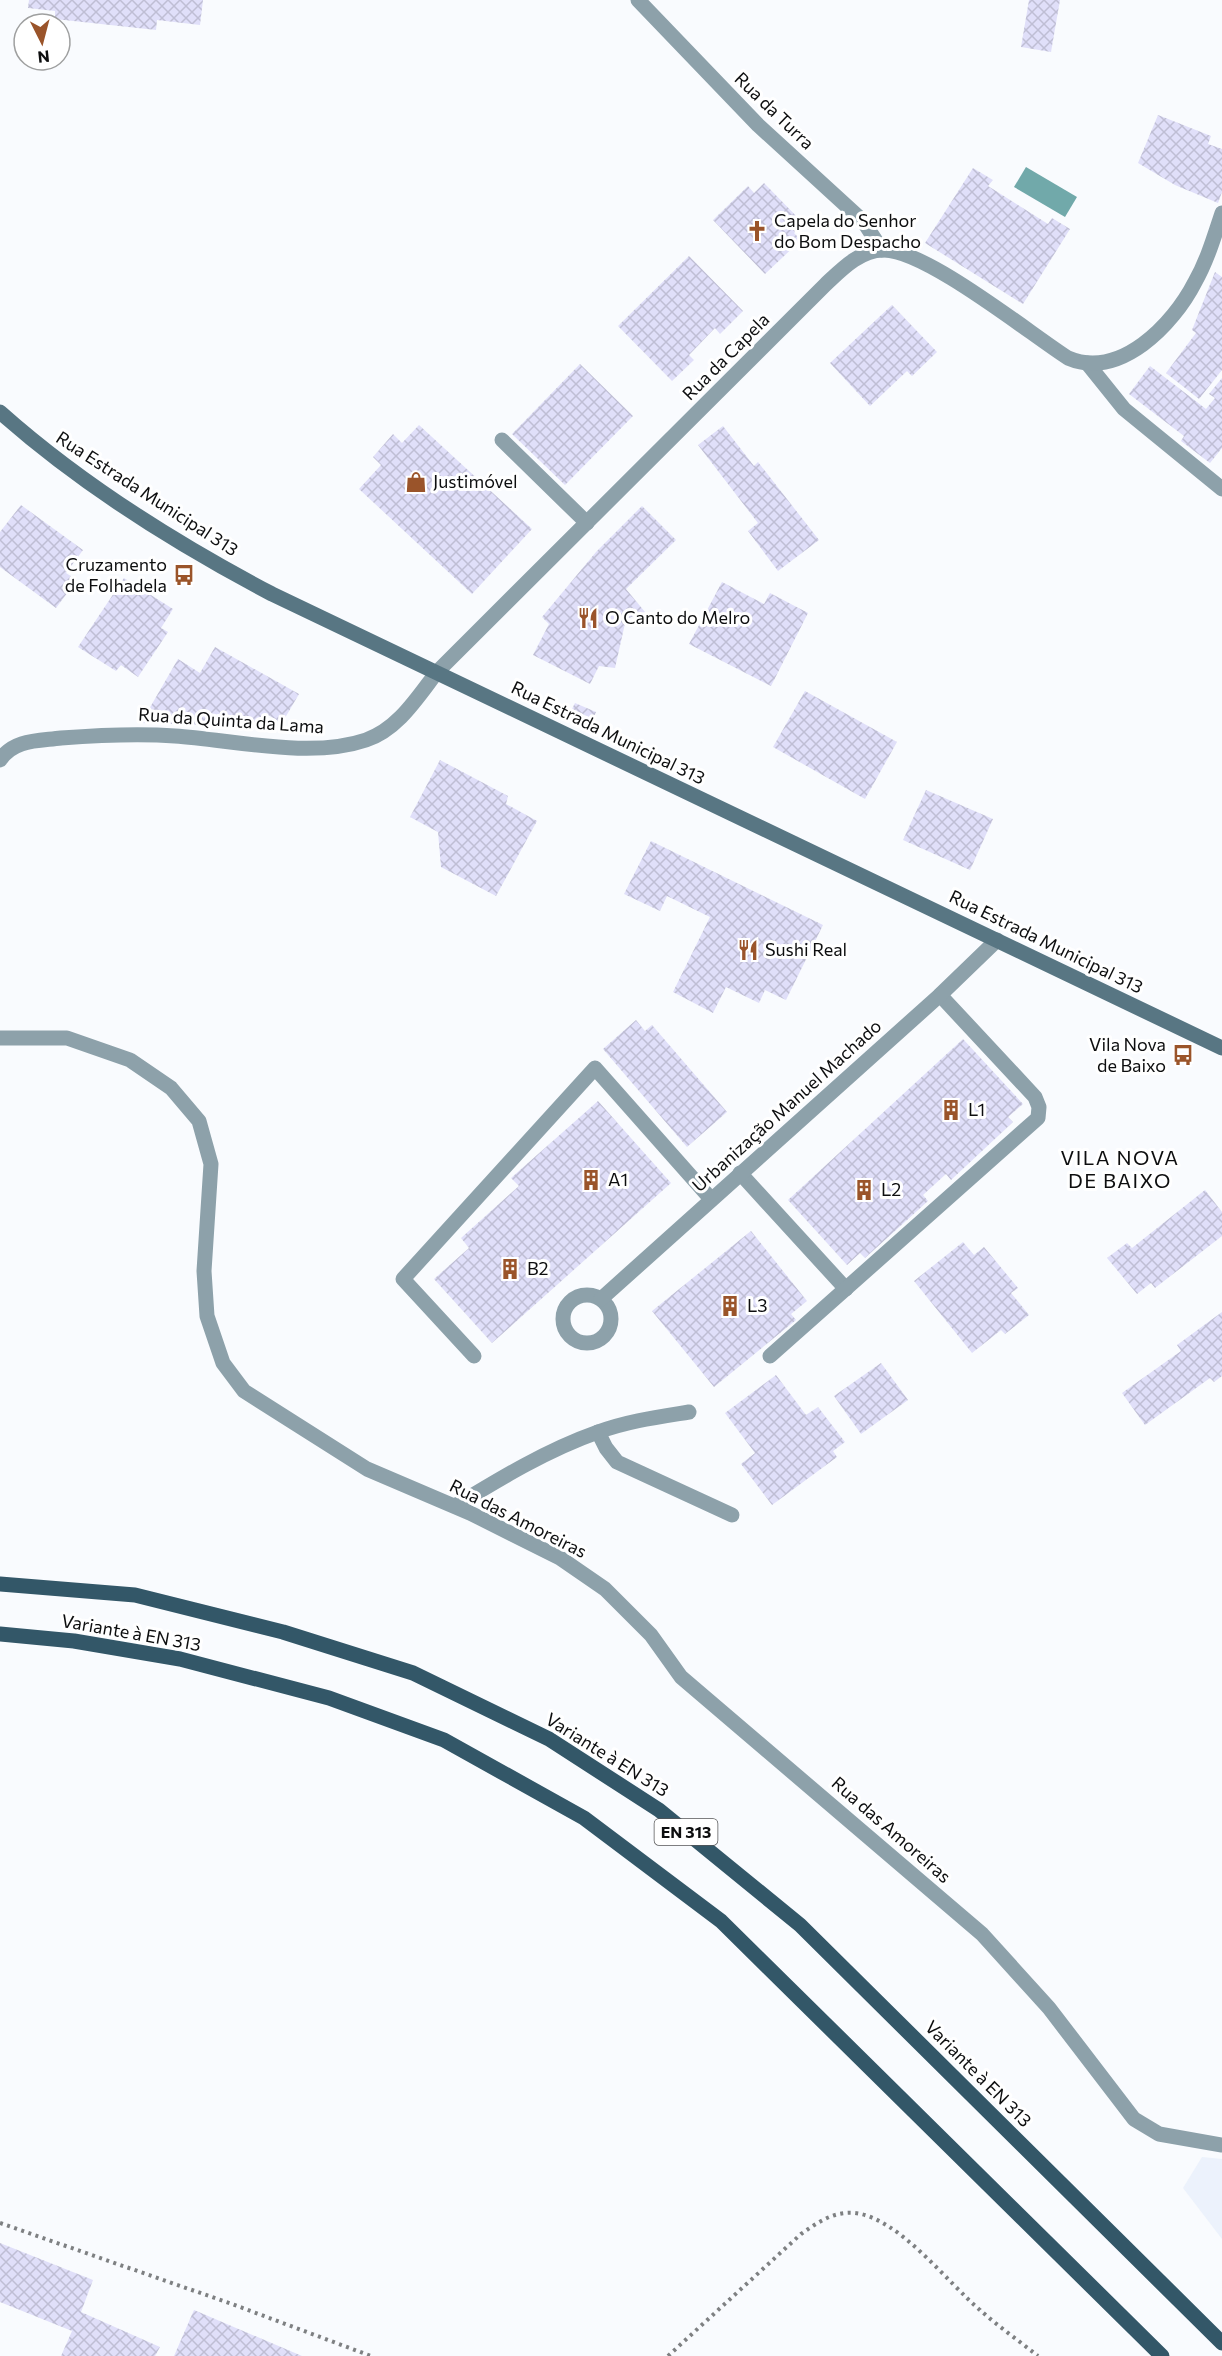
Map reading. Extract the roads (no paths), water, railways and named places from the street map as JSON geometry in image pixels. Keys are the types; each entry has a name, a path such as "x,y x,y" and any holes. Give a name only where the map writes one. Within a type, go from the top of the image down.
{"main road":[{"name":"Rua Estrada Municipal 313","path":"0,412 39,447 197,555 272,594 1222,1048"},
{"name":"Variante à EN 313","path":"0,1584 135,1595 283,1632 413,1673 549,1739 659,1810 800,1925 1222,2343"},
{"name":"Variante à EN 313","path":"0,1634 74,1641 180,1659 329,1698 444,1740 584,1818 721,1921 1162,2356"}],"street":[{"name":"Rua da Turra","path":"638,0 758,125 863,221 882,250"},
{"path":"882,250 915,258 990,303 1068,358 1087,363 1107,362 1132,352 1180,307 1205,261 1222,213"},
{"name":"Rua da Capela","path":"437,672 833,277 863,255 882,250"},
{"path":"1087,363 1124,409 1222,489"},
{"path":"502,440 587,523"},
{"name":"Rua da Quinta da Lama","path":"0,760 13,746 31,741 134,733 257,744 336,748 367,740 388,730 407,711 437,672"},
{"name":"Urbanização Manuel Machado","path":"601,1299 940,995 997,940"},
{"path":"770,1356 1038,1118 1039,1107 1035,1097 940,995"},
{"name":"Rua das Amoreiras","path":"0,1038 67,1038 130,1060 171,1088 199,1121 212,1164 204,1270 207,1316 223,1363 244,1391 367,1469 455,1506 560,1558 605,1589 651,1635 681,1677 982,1934 1049,2008 1134,2119 1159,2134 1222,2145"},
{"path":"474,1356 403,1279 595,1068 711,1199"},
{"path":"740,1173 846,1289"},
{"path":"455,1506 511,1472 598,1432 636,1420 689,1412"},
{"path":"598,1432 606,1448 617,1462 732,1515"}],"water":[{"path":"1026,167 1077,197 1065,217 1014,187"}],"place":[{"name":"Capela do Senhor do Bom Despacho","path":"757,231"},
{"name":"Justimóvel","path":"416,482"},
{"name":"Cruzamento de Folhadela","path":"184,575"},
{"name":"O Canto do Melro","path":"588,618"},
{"name":"Sushi Real","path":"748,950"},
{"name":"Vila Nova de Baixo","path":"1183,1055"},
{"name":"L1","path":"951,1110"},
{"name":"A1","path":"591,1180"},
{"name":"L2","path":"864,1190"},
{"name":"B2","path":"510,1269"},
{"name":"L3","path":"730,1306"}],"district":[{"name":"VILA NOVA DE BAIXO","path":"1120,1170"}]}
